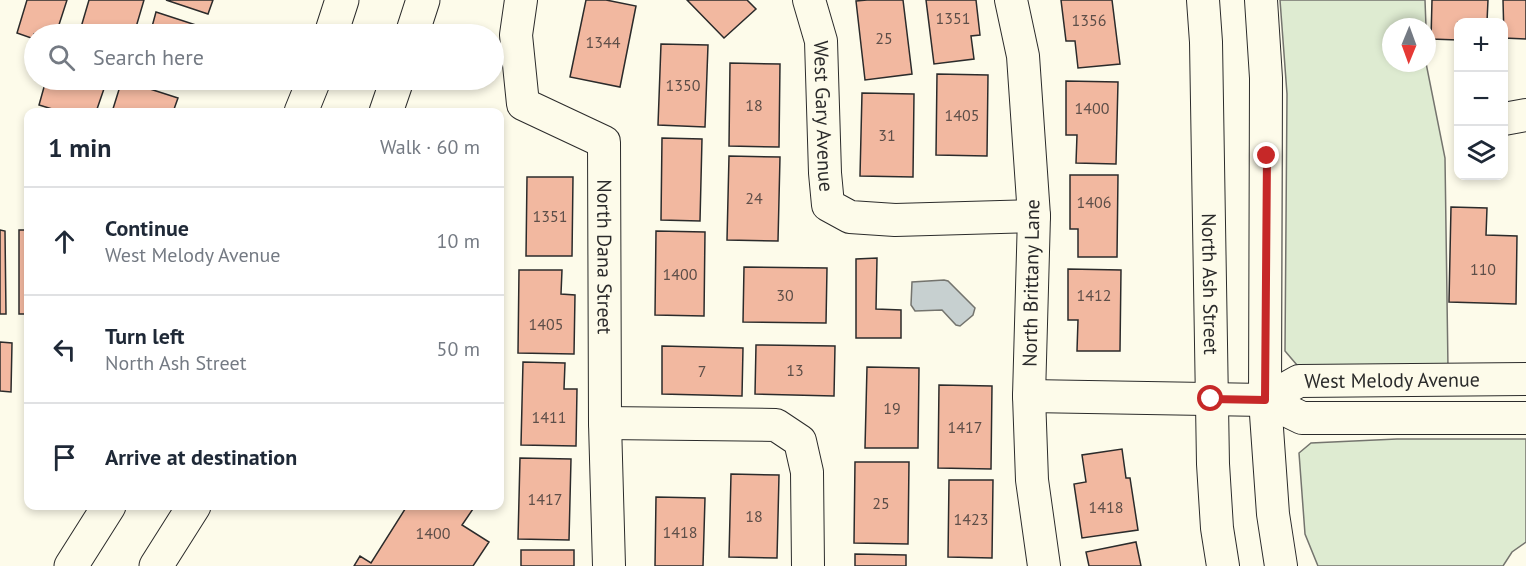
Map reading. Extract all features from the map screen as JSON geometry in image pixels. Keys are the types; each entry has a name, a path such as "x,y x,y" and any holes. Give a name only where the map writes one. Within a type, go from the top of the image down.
{"main road":[{"path":"334,24 342,0"},
{"path":"415,24 423,0"},
{"path":"303,108 310,90"},
{"path":"387,108 394,90"},
{"path":"71,566 106,510"},
{"path":"156,566 191,510"}],"street":[{"name":"North Dana Street","path":"521,0 516,35 523,104 604,142 605,423 609,566"},
{"name":"West Gary Avenue","path":"809,0 821,41 828,205 850,218 895,220 1034,216"},
{"name":"North Brittany Lane","path":"1011,0 1023,56 1034,216 1029,396 1032,480 1044,566"},
{"name":"North Ash Street","path":"1203,0 1206,42 1213,475 1217,528 1223,566"},
{"path":"1261,0 1266,88 1265,400 1273,514 1281,566"},
{"path":"1508,118 1526,115"},
{"name":"West Melody Avenue","path":"1265,400 1299,381 1526,379"},
{"name":"West Melody Avenue","path":"1029,396 1265,400 1302,418 1526,418"},
{"path":"605,423 776,425 800,441 807,472 808,566"}],"green space":[{"path":"1280,0 1425,0 1426,18 1382,18 1382,72 1428,72 1445,158 1448,368 1317,370 1297,365 1285,351 1287,94"},
{"path":"1397,439 1526,439 1526,542 1512,552 1503,566 1318,566 1305,534 1299,453 1311,443"}],"shaded area":[{"path":"948,281 975,308 973,315 960,326 956,325 942,310 915,311 911,305 912,282"}],"building":[{"path":"27,0 67,0 59,24 24,24 24,35 17,33"},
{"path":"89,0 144,0 137,24 82,24"},
{"path":"166,0 213,0 208,14"},
{"path":"586,0 606,0 636,6 620,87 570,77"},
{"path":"687,0 747,0 756,9 724,38"},
{"path":"903,0 912,74 865,80 856,1"},
{"path":"926,0 976,0 980,35 971,36 974,59 934,64"},
{"path":"1061,0 1112,0 1120,64 1078,68 1075,41 1066,41"},
{"path":"1432,0 1488,0 1487,18 1454,18 1454,40 1436,39 1436,18 1432,18"},
{"path":"1503,0 1526,0 1526,39 1508,38 1508,18 1503,18"},
{"path":"156,12 193,24 153,24"},
{"path":"661,44 708,45 705,127 658,125"},
{"path":"730,63 780,64 779,147 729,146"},
{"path":"937,74 988,75 987,156 936,155"},
{"path":"1066,81 1118,82 1116,164 1076,163 1077,135 1066,135"},
{"path":"43,90 104,90 97,108 49,108 39,105"},
{"path":"119,90 153,90 178,98 174,108 113,108"},
{"path":"862,93 914,94 913,177 860,176"},
{"path":"662,138 702,139 700,221 661,220"},
{"path":"729,156 780,157 778,241 727,240"},
{"path":"1070,175 1118,175 1117,257 1078,257 1078,229 1070,229"},
{"path":"527,177 573,177 572,256 526,256"},
{"path":"1451,207 1487,208 1486,235 1517,236 1516,304 1449,302"},
{"path":"0,230 5,231 6,314 0,314"},
{"path":"19,230 24,230 24,314 19,314"},
{"path":"656,231 705,232 704,316 655,315"},
{"path":"877,258 876,309 901,310 901,338 856,338 856,259"},
{"path":"744,267 827,268 826,323 743,322"},
{"path":"1068,269 1121,270 1120,351 1077,351 1078,320 1068,320"},
{"path":"519,270 562,270 561,294 575,295 574,354 518,353"},
{"path":"0,342 12,343 11,392 0,391"},
{"path":"756,345 835,346 834,396 755,394"},
{"path":"662,346 743,348 742,396 662,394"},
{"path":"523,362 565,363 564,389 577,389 576,446 521,445"},
{"path":"867,367 919,368 918,448 865,448"},
{"path":"939,385 992,386 991,469 938,468"},
{"path":"1122,449 1126,478 1130,478 1138,530 1082,538 1074,484 1086,482 1082,455"},
{"path":"520,458 571,459 569,540 518,539"},
{"path":"855,462 909,462 908,544 854,543"},
{"path":"731,474 779,475 777,558 729,557"},
{"path":"949,480 993,480 992,558 948,557"},
{"path":"656,497 705,498 703,566 655,566"},
{"path":"404,510 472,510 462,525 489,542 473,566 354,566 360,556 371,563"},
{"path":"1136,542 1141,566 1089,566 1086,552"},
{"path":"521,550 574,550 574,566 521,566"},
{"path":"855,554 906,555 906,566 855,566"}],"route":[{"path":"1211,399 1265,400 1267,156"}]}
